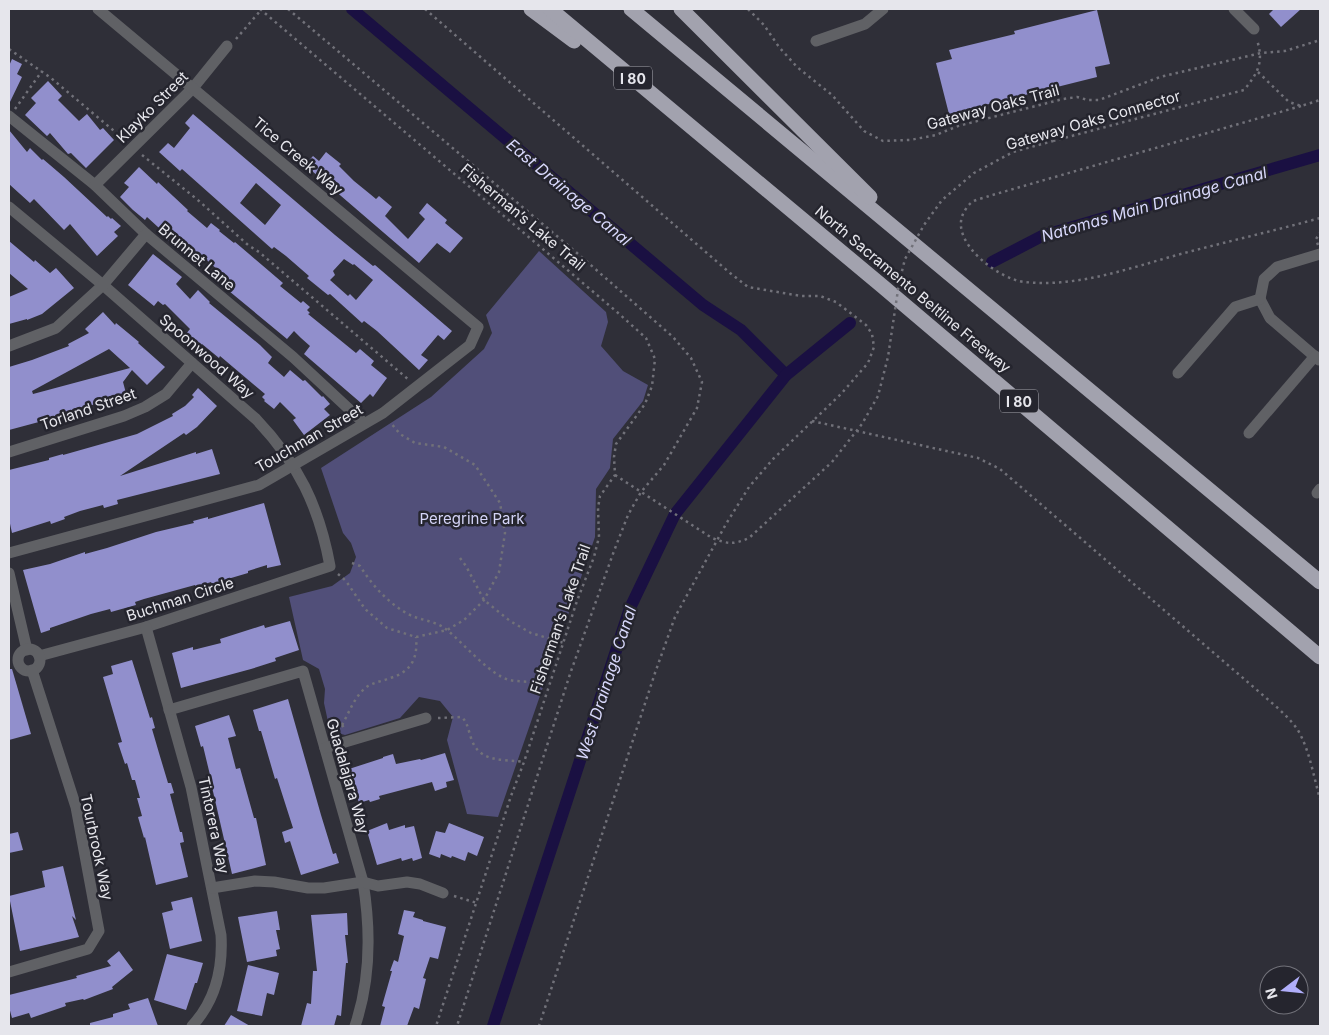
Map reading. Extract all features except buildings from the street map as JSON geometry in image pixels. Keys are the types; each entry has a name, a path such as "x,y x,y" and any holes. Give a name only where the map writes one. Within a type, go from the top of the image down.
{"highway":[{"path":"531,9 716,148"},
{"name":"North Sacramento Beltline Freeway","path":"550,9 887,290 1320,657"},
{"path":"631,9 1320,582"},
{"path":"681,9 944,270"}],"street":[{"name":"Tice Creek Way","path":"98,9 478,327"},
{"path":"816,40 865,24 883,9"},
{"path":"1234,9 1254,29"},
{"name":"Klayko Street","path":"94,185 193,88 231,43"},
{"name":"Brunnet Lane","path":"9,116 94,185 146,234 292,357 364,423"},
{"name":"Spoonwood Way","path":"9,207 103,285 256,419 274,438 294,466 308,492 318,516 330,566"},
{"path":"9,346 56,328 103,285 146,234"},
{"path":"1249,433 1317,359 1270,318 1260,299 1264,279 1277,267 1320,254"},
{"path":"1178,373 1235,307 1260,299"},
{"name":"Touchman Street","path":"9,554 259,485 383,413 470,345 478,327"},
{"name":"Torland Street","path":"9,452 124,416 145,407 166,394 192,363"},
{"name":"Buchman Circle","path":"39,656 146,627 330,566"},
{"path":"9,573 27,650"},
{"name":"Tintorera Way","path":"146,627 191,786 221,935 220,973 209,1002 192,1026"},
{"path":"27,650 35,651 39,656 38,666 32,670 24,670 14,663 27,650"},
{"name":"Tourbrook Way","path":"9,972 88,949 99,931 76,807 32,670"},
{"name":"Guadalajara Way","path":"169,710 302,671 363,882 368,912 369,944 364,989 354,1026"},
{"path":"324,748 426,718"},
{"path":"212,888 255,881 308,888 324,888 363,882 378,886 394,883 420,884 443,893"}],"path":[{"path":"231,43 260,9"},
{"name":"Fisherman’s Lake Trail","path":"260,9 617,312 646,338 655,359 652,386 642,410 616,444 614,457 615,474 600,496 598,508 598,545 511,796 436,1026"},
{"path":"288,9 577,253 673,337 691,358 702,382 697,408 664,465 641,492 628,515 614,550 570,674 456,1026"},
{"path":"425,9 748,287 767,292 800,296 820,296 836,302 866,325 872,334 874,347 868,363 841,394 773,459 749,487 717,540 675,617 539,1026"},
{"name":"Gateway Oaks Trail","path":"748,9 764,25 797,67 832,95 864,131 883,141 910,140 936,135 958,126 1063,99 1077,97 1098,100 1160,77 1261,53 1284,51 1320,40"},
{"name":"Gateway Oaks Connector","path":"615,474 712,538 735,544 748,538 832,462 862,424 878,396 888,356 899,283 905,259 924,225 942,200 974,173 1014,152 1244,90 1256,76 1261,53 1254,29"},
{"path":"9,48 42,71 127,142"},
{"path":"9,116 42,71"},
{"path":"1257,71 1289,102 1301,106"},
{"path":"1320,100 983,198 970,203 961,219 961,228 967,244 973,252 1008,279 1024,282 1059,283 1087,279 1141,266 1320,218"},
{"path":"142,155 199,201 248,245 260,252 412,383"},
{"path":"330,566 346,581 366,609 386,628 416,637 447,630 464,620 484,600 500,572 505,533 500,503 475,465 444,447 415,443 400,434 383,413"},
{"path":"812,421 978,458 1000,469 1280,709 1300,733 1320,799"},
{"path":"460,558 484,600 510,621 531,633 564,643"},
{"path":"352,563 360,566 378,591 409,614 435,622 447,630 502,678 531,682"},
{"path":"342,725 357,697 363,690 399,675 409,668 415,658 417,649 416,637"},
{"path":"426,718 462,717 468,724 471,738 477,751 486,756 524,762"},
{"path":"328,726 342,725 347,730 348,738"},
{"path":"443,893 477,903"}],"green space":[{"name":"Peregrine Park","path":"539,251 606,312 608,322 601,346 623,371 648,385 643,401 613,439 610,468 596,489 595,537 498,817 467,814 447,740 453,717 440,701 419,697 400,718 345,735 330,731 324,703 325,689 319,669 303,660 289,597 332,586 350,573 356,557 351,543 343,533 321,468 431,397 484,349 492,333 486,315"}],"waterway":[{"name":"East Drainage Canal","path":"352,9 703,305 741,330 786,375"},
{"name":"Natomas Main Drainage Canal","path":"992,262 1042,236 1320,155"},
{"name":"West Drainage Canal","path":"493,1026 630,608 675,514 786,375 850,323"}]}
